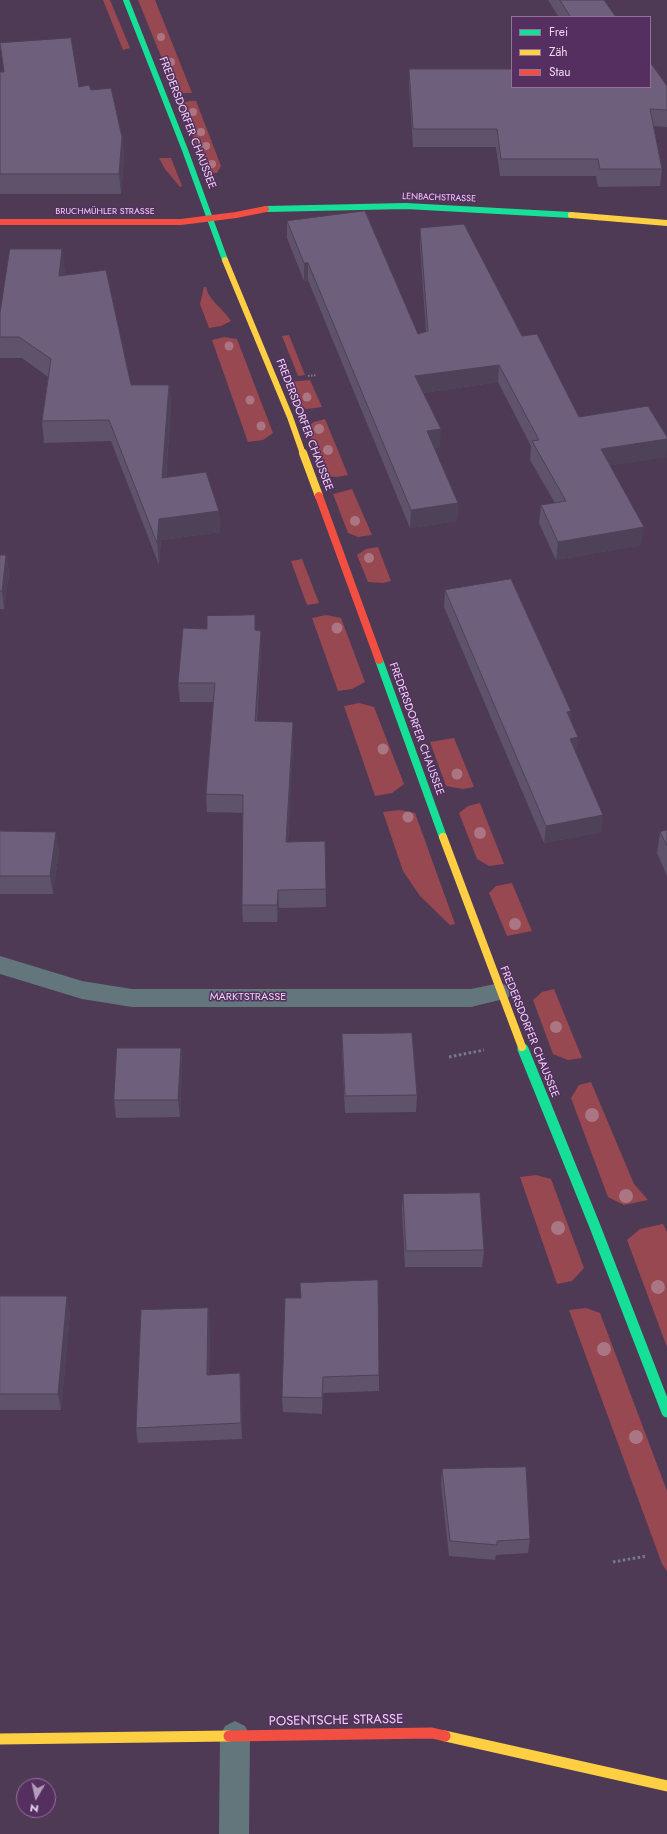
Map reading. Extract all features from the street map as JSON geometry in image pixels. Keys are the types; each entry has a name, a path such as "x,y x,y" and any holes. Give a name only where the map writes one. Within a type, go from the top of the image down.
{"main road":[{"name":"FREDERSDORFER CHAUSSEE","path":"126,0 230,271 290,417 500,992 594,1224 667,1412"},
{"name":"LENBACHSTRASSE","path":"210,218 272,208 406,206 530,212 667,223"},
{"name":"BRUCHMÜHLER STRASSE","path":"0,222 181,222 210,218"},
{"name":"POSENTSCHE STRASSE","path":"0,1739 432,1733 667,1786"}],"street":[{"name":"MARKTSTRASSE","path":"0,965 82,990 132,998 471,998 500,992"},
{"path":"234,1834 235,1736"}],"path":[{"path":"449,1057 487,1050"},
{"path":"613,1562 646,1556"}],"shaded area":[{"path":"103,0 110,0 130,48 123,50"},
{"path":"138,0 155,0 192,93 176,93"},
{"path":"189,101 196,101 221,166 217,173 207,174 181,104"},
{"path":"159,158 171,158 182,186 180,187 165,169"},
{"path":"204,287 206,287 210,296 231,321 221,326 209,328 200,304"},
{"path":"289,335 305,375 298,376 282,336"},
{"path":"224,337 237,339 273,433 263,440 248,442 212,340"},
{"path":"310,380 322,407 307,409 297,407 289,382"},
{"path":"325,419 348,475 337,477 325,476 307,427 314,422"},
{"path":"352,489 372,535 358,537 348,533 333,494"},
{"path":"378,547 391,581 383,583 368,582 357,555 366,549"},
{"path":"302,559 319,603 307,605 291,561"},
{"path":"326,615 341,618 365,682 352,689 338,691 312,618"},
{"path":"359,703 374,707 404,784 392,793 375,796 344,706"},
{"path":"454,738 474,787 463,789 446,786 430,742"},
{"path":"480,803 504,864 489,866 477,859 459,813 468,806"},
{"path":"399,810 415,813 455,924 450,925 420,896 403,871 383,812"},
{"path":"512,883 532,931 507,936 489,893 496,886"},
{"path":"554,989 582,1058 568,1060 553,1054 533,1000 542,992"},
{"path":"591,1082 634,1184 648,1200 624,1205 608,1197 571,1098 579,1085"},
{"path":"536,1175 551,1179 584,1268 572,1281 557,1284 520,1177"},
{"path":"663,1224 667,1232 667,1347 627,1240 640,1229"},
{"path":"586,1308 600,1313 667,1491 667,1571 662,1564 569,1310"}],"building":[{"path":"560,0 604,0 615,16 570,16"},
{"path":"71,38 79,87 89,85 91,90 111,88 122,137 119,174 0,174 0,72 4,72 0,43"},
{"path":"651,63 667,86 667,110 650,109 662,169 600,169 598,159 501,159 497,129 413,129 409,69 511,69 511,88 651,88"},
{"path":"365,211 418,334 428,331 420,228 464,224 522,336 537,334 579,417 648,406 667,439 601,449 644,527 558,542 541,505 566,501 532,441 539,440 499,365 415,376 441,429 427,431 458,503 411,510 308,263 304,263 287,221"},
{"path":"10,249 62,249 59,276 106,270 131,385 169,385 162,478 206,472 219,511 159,519 157,543 109,420 42,421 51,359 19,337 0,337 0,313"},
{"path":"0,555 6,555 2,591 0,591"},
{"path":"511,579 571,711 567,712 578,737 570,739 603,815 546,826 445,590"},
{"path":"255,615 255,630 261,631 255,721 293,722 286,842 325,841 326,889 278,890 277,905 242,905 243,795 206,794 215,683 178,683 183,628 207,629 207,616"},
{"path":"667,830 667,846 660,832"},
{"path":"0,831 56,832 50,876 0,876"},
{"path":"412,1033 417,1095 345,1096 342,1034"},
{"path":"117,1048 181,1048 178,1100 114,1100"},
{"path":"480,1193 484,1250 406,1251 403,1194"},
{"path":"378,1280 379,1375 323,1377 322,1398 282,1397 285,1298 301,1298 300,1283"},
{"path":"0,1296 67,1296 58,1394 0,1394"},
{"path":"208,1308 207,1375 240,1373 241,1423 136,1428 141,1310"},
{"path":"526,1467 530,1539 497,1541 497,1545 450,1541 442,1469"}],"traffic: fast":[{"path":"126,0 185,150 225,260"},
{"path":"266,209 406,206 571,215"},
{"path":"379,660 443,837"},
{"path":"522,1047 594,1224 667,1412"}],"traffic: slow":[{"path":"571,215 667,223"},
{"path":"225,260 290,417 319,496"},
{"path":"443,837 500,992 522,1047"},
{"path":"0,1739 229,1736"},
{"path":"445,1736 667,1786"}],"traffic: jam":[{"path":"0,222 181,222 236,215 266,209"},
{"path":"319,496 379,660"},
{"path":"229,1736 432,1733 445,1736"}]}
